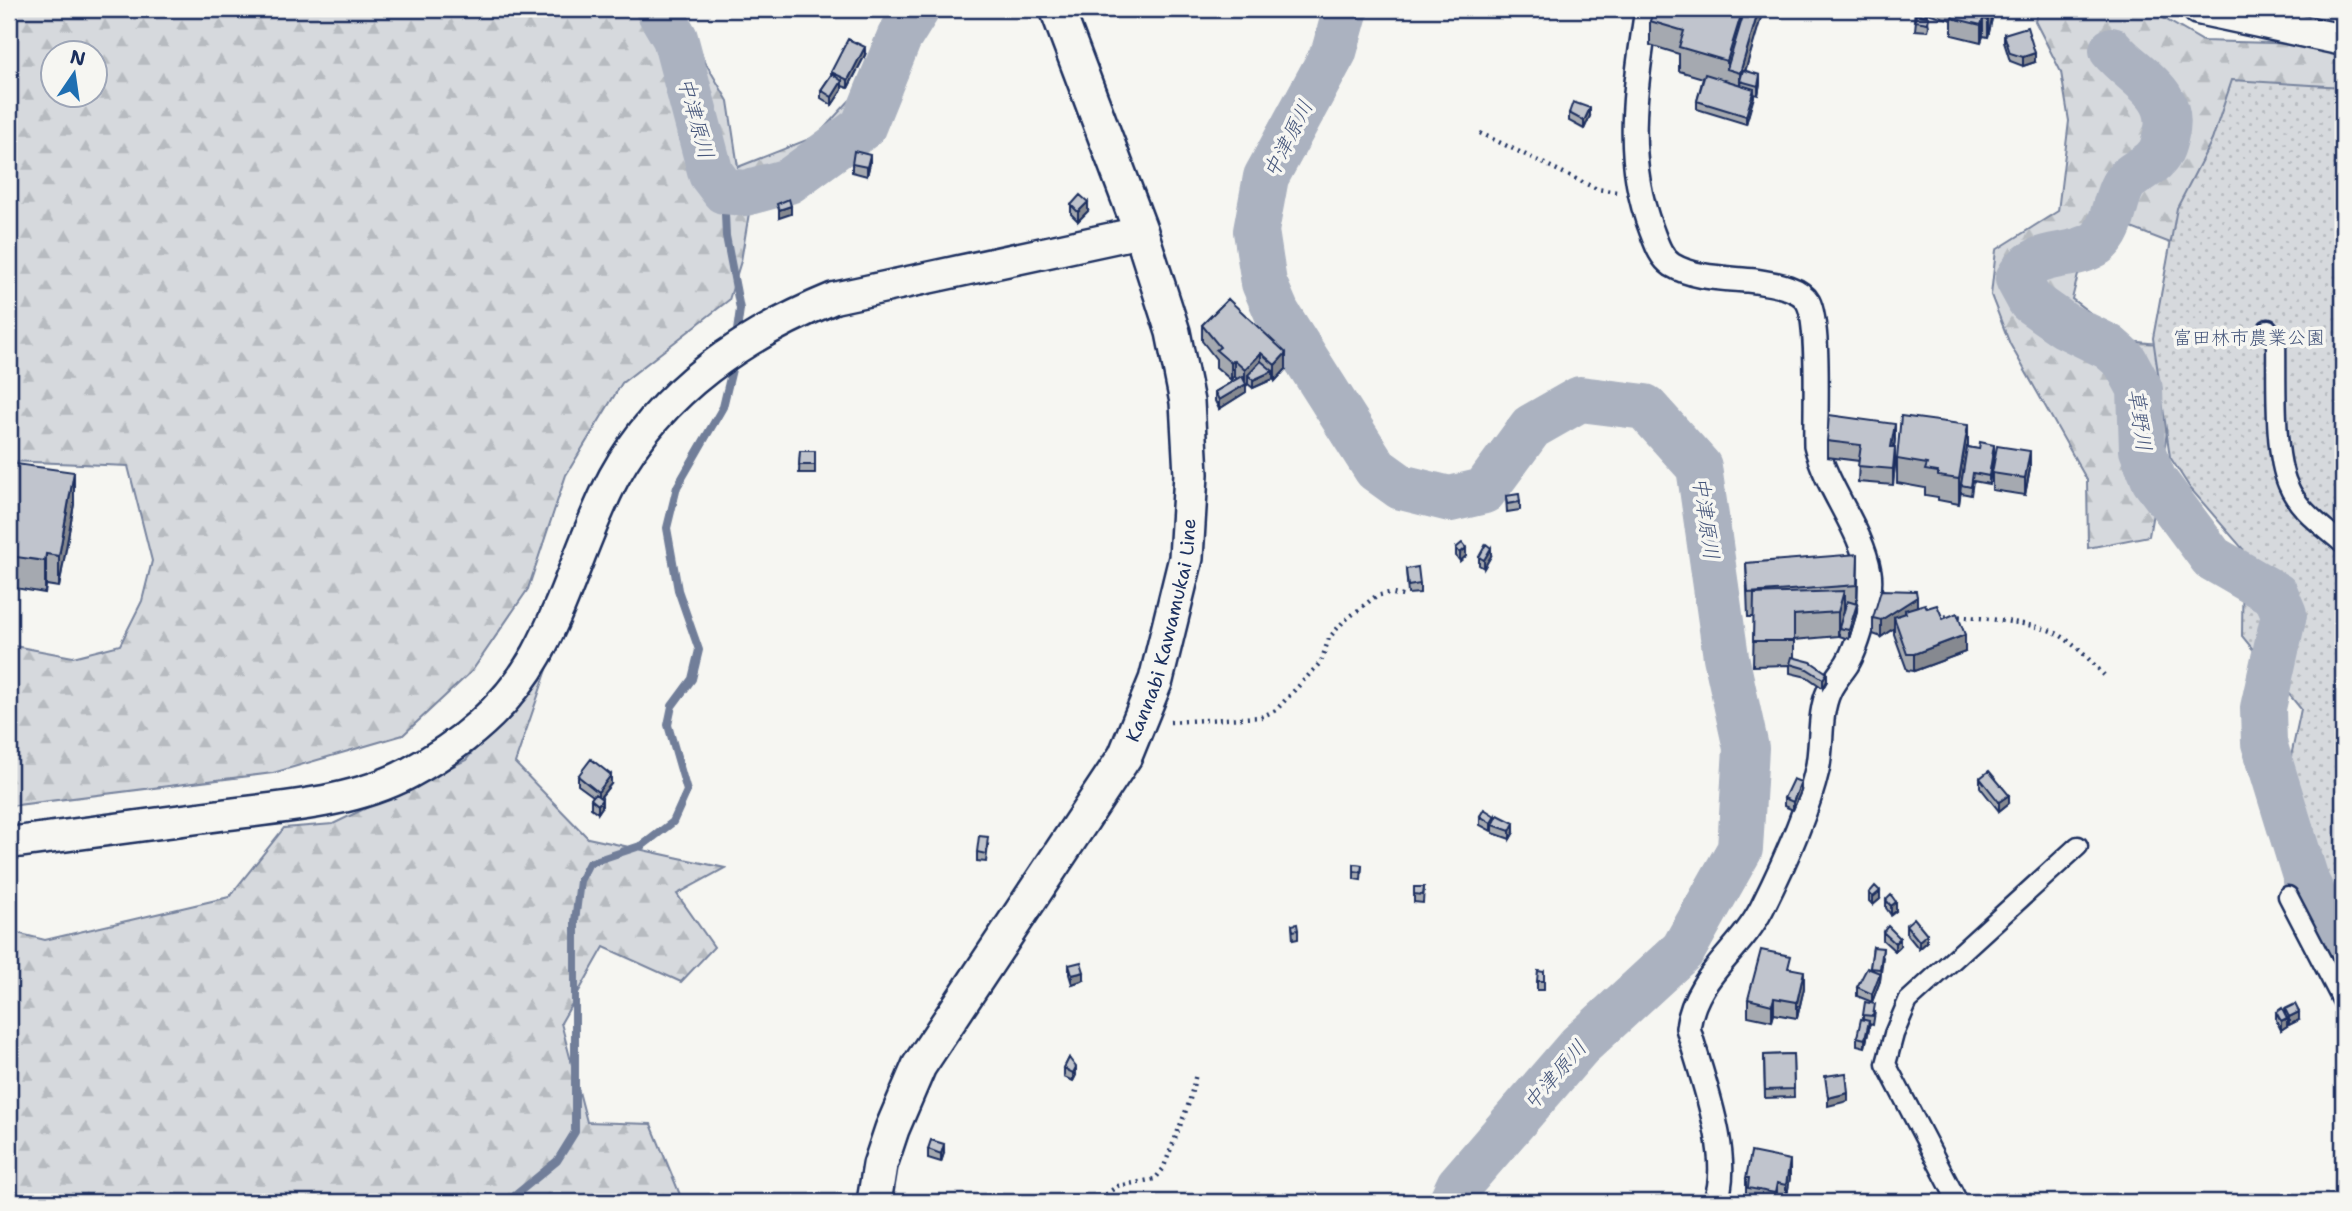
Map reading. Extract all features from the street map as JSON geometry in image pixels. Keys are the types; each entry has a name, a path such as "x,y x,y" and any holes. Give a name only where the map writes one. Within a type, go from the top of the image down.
{"main road":[{"name":"Kannabi Kawamukai Line","path":"874,1202 880,1165 919,1066 1097,803 1125,756 1168,642 1186,558 1191,474 1187,402 1178,354 1162,292 1141,232 1057,9"}],"street":[{"path":"1647,9 1634,110 1633,149 1641,202 1660,252 1670,264 1686,271 1792,289 1808,301 1813,324 1816,445 1823,470 1863,550 1870,574 1869,596 1848,662 1829,691 1817,770 1791,839 1761,910 1732,952 1699,989 1691,1008 1688,1028 1723,1161 1722,1186 1715,1202"},
{"path":"2198,9 2343,40"},
{"path":"9,843 328,800 407,774 448,750 488,718 536,655 556,614 593,519 616,474 675,397 702,372 769,326 834,298 873,287 1141,232"},
{"path":"2268,329 2276,339 2281,454 2288,485 2304,509 2343,544"},
{"path":"1958,1202 1886,1065 1894,1034 1908,1001 2078,846"},
{"path":"2288,896 2343,1002"}],"path":[{"path":"1480,133 1597,189 1618,192 1638,185"},
{"path":"1143,714 1165,722 1261,717 1276,710 1314,672 1321,662 1329,638 1343,622 1376,596 1389,593 1403,596"},
{"path":"1926,618 1986,618 2056,633 2081,651 2104,675"},
{"path":"1094,1202 1118,1186 1155,1179 1163,1169 1181,1125 1196,1074"}],"green space":[{"path":"9,9 674,9 728,101 738,167 817,136 849,101 853,117 810,156 753,189 741,261 729,300 622,383 566,475 528,589 472,671 403,735 273,773 9,806 9,645 73,657 120,645 142,601 152,561 128,466 9,461"},
{"path":"2040,9 2151,11 2203,41 2305,44 2343,53 2343,360 2173,244 2129,227 2082,259 2072,299 2127,341 2159,344 2171,410 2149,536 2088,548 2087,480 2010,344 1991,295 1996,250 2058,211 2069,121 2061,72 2035,21"},
{"name":"富田林市農業公園","path":"2232,80 2343,87 2343,940 2313,882 2285,785 2301,709 2242,636 2243,549 2190,488 2170,457 2153,338 2177,208 2212,140"},
{"path":"551,658 515,763 588,838 725,868 677,894 714,947 681,982 604,947 561,1023 587,1122 651,1124 683,1202 9,1202 9,931 45,940 229,897 284,828 333,824 466,760"}],"building":[{"path":"1654,9 1733,9 1742,12 1727,61 1679,47 1684,31 1650,21"},
{"path":"1733,9 1759,9 1740,73 1727,69 1742,19 1742,12"},
{"path":"1915,9 1926,9 1925,15 1914,12"},
{"path":"1954,9 1990,9 1988,20 1983,19 1981,25 1952,18"},
{"path":"1916,15 1929,17 1928,23 1915,21"},
{"path":"2027,27 2035,53 2023,57 2010,53 2004,34"},
{"path":"848,39 865,47 848,80 831,72"},
{"path":"1743,70 1760,75 1758,86 1740,81"},
{"path":"832,74 842,81 832,97 821,90"},
{"path":"1705,74 1754,89 1746,116 1697,101"},
{"path":"1573,102 1590,108 1584,121 1569,113"},
{"path":"854,151 870,155 867,167 852,164"},
{"path":"1080,195 1088,202 1078,212 1071,205"},
{"path":"789,199 791,206 779,210 777,204"},
{"path":"1228,299 1286,353 1275,365 1261,353 1245,370 1234,360 1231,363 1216,350 1220,347 1202,325"},
{"path":"1261,361 1273,371 1253,380 1248,375"},
{"path":"1242,376 1246,384 1219,400 1215,392"},
{"path":"1829,415 1895,424 1891,447 1895,447 1893,469 1858,466 1861,445 1827,441"},
{"path":"1901,416 1968,425 1959,479 1938,476 1938,472 1925,470 1927,464 1897,459"},
{"path":"1980,442 1994,445 1989,476 1973,473 1971,487 1961,485 1967,447 1979,449"},
{"path":"1997,446 2030,451 2025,478 1992,473"},
{"path":"800,451 815,451 815,465 799,465"},
{"path":"9,463 74,472 59,556 46,554 45,561 9,556"},
{"path":"1519,494 1520,502 1507,504 1506,496"},
{"path":"1462,543 1466,548 1460,553 1456,548"},
{"path":"1486,544 1491,548 1484,560 1479,557"},
{"path":"1858,554 1857,585 1748,593 1746,563"},
{"path":"1418,567 1420,584 1408,586 1406,569"},
{"path":"1881,590 1916,591 1917,597 1881,620 1873,618"},
{"path":"1844,591 1838,612 1794,615 1794,641 1753,641 1754,594"},
{"path":"1847,601 1857,604 1849,630 1839,628"},
{"path":"1925,604 1927,608 1937,605 1943,619 1957,613 1965,635 1914,654 1907,654 1894,617 1906,613 1905,610"},
{"path":"1792,657 1811,662 1827,673 1823,679 1807,669 1790,664"},
{"path":"591,759 611,775 598,792 578,776"},
{"path":"1989,771 2009,795 1999,802 1980,778"},
{"path":"1793,779 1801,782 1793,802 1784,798"},
{"path":"595,794 602,799 598,805 591,799"},
{"path":"1484,809 1495,816 1491,823 1480,816"},
{"path":"1498,815 1514,823 1510,831 1493,825"},
{"path":"979,836 988,837 986,854 977,852"},
{"path":"2342,858 2343,866 2340,868 2336,861"},
{"path":"1354,864 1362,865 1361,872 1354,871"},
{"path":"1875,886 1880,891 1873,897 1869,893"},
{"path":"1414,887 1424,887 1423,895 1414,894"},
{"path":"1891,895 1896,902 1891,906 1886,900"},
{"path":"1914,918 1927,934 1919,941 1906,925"},
{"path":"1297,924 1298,930 1293,931 1292,925"},
{"path":"1888,926 1900,938 1895,943 1883,932"},
{"path":"1873,947 1883,948 1880,969 1870,968"},
{"path":"1761,950 1791,956 1788,968 1804,971 1797,1002 1774,998 1772,1005 1748,999"},
{"path":"1081,962 1084,972 1072,975 1069,965"},
{"path":"1867,968 1880,973 1872,994 1857,987"},
{"path":"1538,971 1544,972 1544,981 1537,981"},
{"path":"1865,1002 1875,1004 1873,1016 1863,1015"},
{"path":"2295,1004 2299,1012 2289,1017 2285,1009"},
{"path":"2282,1008 2287,1018 2281,1021 2276,1012"},
{"path":"1861,1019 1869,1021 1865,1039 1857,1037"},
{"path":"1793,1054 1794,1089 1765,1090 1764,1055"},
{"path":"1069,1058 1076,1067 1073,1073 1064,1068"},
{"path":"1846,1073 1848,1093 1828,1098 1825,1076"},
{"path":"931,1140 944,1144 941,1154 928,1149"},
{"path":"1751,1152 1790,1160 1786,1185 1777,1183 1775,1193 1748,1188 1749,1178 1746,1178"},
{"path":"1680,1195 1688,1202 1674,1202"}],"waterway":[{"name":"中津原川","path":"658,9 675,38 711,174 724,191 745,193 789,181 863,127 899,38 917,9"},
{"name":"中津原川","path":"1346,9 1334,52 1266,177 1256,231 1264,283 1277,313 1376,469 1401,487 1450,499 1484,491 1531,427 1580,399 1645,407 1699,467 1726,657 1746,748 1740,849 1683,950 1579,1046 1459,1185 1451,1202"},
{"name":"草野川","path":"2112,50 2151,86 2165,107 2168,120 2161,150 2152,162 2123,185 2107,231 2097,243 2076,252 2033,263 2018,279 2030,301 2064,325 2109,347 2125,361 2140,389 2142,450 2154,480 2212,558 2276,595 2284,614 2263,708 2264,743 2307,883 2343,956"},
{"path":"724,191 726,236 740,309 736,338"},
{"path":"507,1202 557,1161 575,1132 575,921 580,881 589,863 643,845 673,822 687,791 668,725 672,706 692,679 699,650 678,590 667,528 677,487 723,407 734,361"}]}
